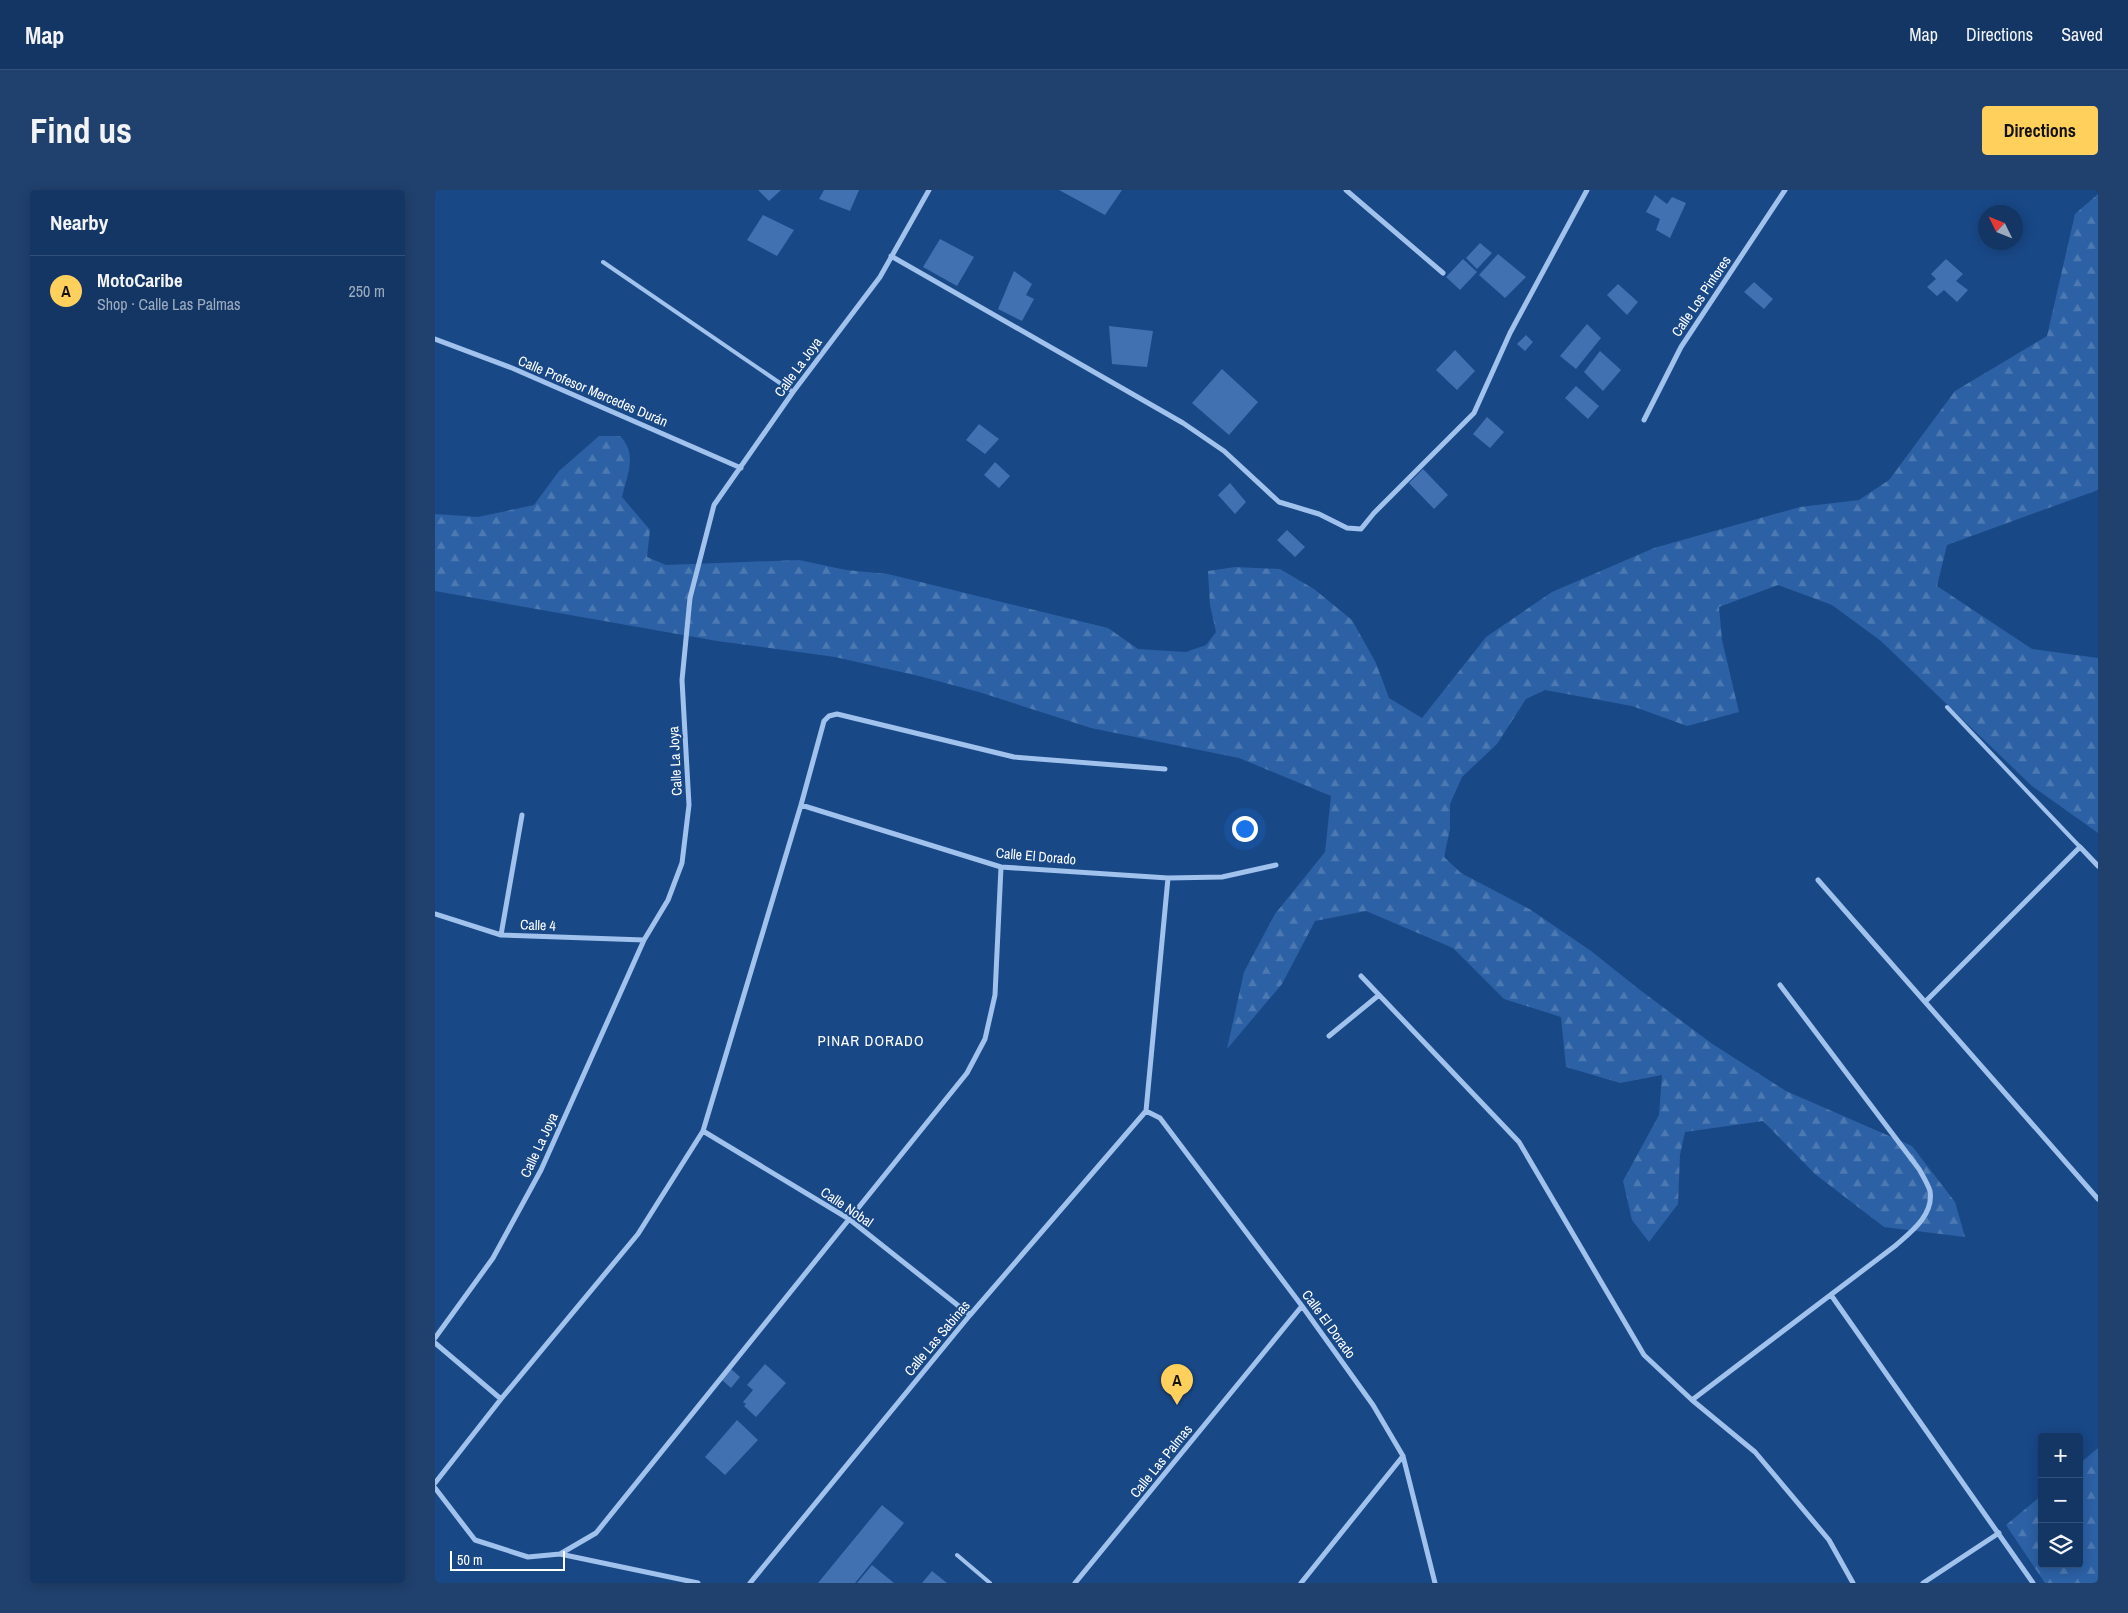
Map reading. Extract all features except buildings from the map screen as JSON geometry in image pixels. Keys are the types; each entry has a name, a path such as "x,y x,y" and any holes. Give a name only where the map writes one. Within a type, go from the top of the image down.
{"street":[{"path":"1346,190 1443,273"},
{"path":"891,256 1183,423 1224,451 1279,502 1319,514 1347,528 1361,529 1374,513 1474,413 1510,333 1587,190"},
{"name":"Calle Los Pintores","path":"1644,420 1681,347 1785,190"},
{"name":"Calle La Joya","path":"435,1338 493,1258 541,1170 644,940 668,900 682,863 689,806 683,680 690,598 714,505 793,392 880,277 927,191"},
{"name":"Calle Profesor Mercedes Durán","path":"435,339 512,368 741,468"},
{"path":"435,1483 501,1399 638,1234 703,1131 801,805 823,721 829,716 837,714 1014,757 1165,769"},
{"name":"Calle El Dorado","path":"801,805 1001,867 1168,878 1222,877 1276,865"},
{"path":"501,935 522,815"},
{"path":"1925,1002 2080,847 2098,866"},
{"path":"560,1554 595,1534 967,1073 985,1039 995,995 1001,867"},
{"path":"1146,1111 1168,878"},
{"path":"1818,880 2098,1199"},
{"name":"Calle 4","path":"435,914 501,935 644,940"},
{"path":"1361,976 1519,1142 1644,1355 1692,1400 1755,1452 1829,1540 1853,1583"},
{"path":"1692,1400 1910,1234 1923,1219 1930,1205 1930,1190 1919,1169 1780,985"},
{"path":"1329,1036 1379,994"},
{"name":"Calle El Dorado","path":"1146,1111 1160,1118 1302,1306 1373,1405 1403,1456 1435,1583"},
{"name":"Calle Las Sabinas","path":"750,1583 970,1315 1146,1111"},
{"name":"Calle Nobal","path":"703,1131 849,1219 970,1315"},
{"path":"1831,1295 2033,1583"},
{"name":"Calle Las Palmas","path":"1075,1583 1302,1306"},
{"path":"435,1343 501,1399"},
{"path":"1301,1583 1403,1456"},
{"path":"435,1488 475,1540 528,1557 560,1554 698,1583"},
{"path":"1923,1583 1999,1533"}],"lane":[{"path":"603,262 793,392"},
{"path":"1947,708 2080,847"},
{"path":"957,1555 990,1583"}],"green space":[{"path":"2098,194 2098,490 1947,545 1937,586 2032,649 2098,658 2098,833 2032,786 1881,641 1832,605 1778,585 1719,607 1722,640 1739,712 1687,726 1632,706 1545,690 1526,699 1497,744 1462,777 1450,804 1450,829 1444,857 1461,873 1531,910 1591,951 1711,1043 1786,1091 1912,1146 1955,1202 1965,1237 1884,1227 1815,1174 1763,1121 1685,1132 1680,1155 1678,1204 1649,1242 1632,1220 1623,1181 1659,1115 1662,1075 1620,1083 1566,1067 1561,1017 1504,999 1453,948 1366,911 1315,921 1282,984 1227,1049 1244,972 1275,914 1325,852 1331,796 1239,758 1091,728 979,692 919,676 835,657 717,641 435,591 435,514 478,517 534,505 559,471 599,436 620,436 629,450 630,457 630,465 622,497 650,530 647,557 666,565 799,560 846,570 888,574 1108,628 1138,649 1186,652 1206,645 1216,632 1210,605 1208,571 1235,567 1280,569 1314,589 1352,620 1376,663 1389,698 1422,718 1486,637 1552,592 1654,548 1800,507 1859,500 1889,480 1955,391 2047,336 2075,214"},
{"path":"2098,1448 2098,1583 2045,1583 2006,1525 2038,1498 2038,1568 2083,1568 2083,1461"}],"place":[{"name":"MotoCaribe","path":"1177,1405"}],"district":[{"name":"PINAR DORADO","path":"871,1041"}]}
